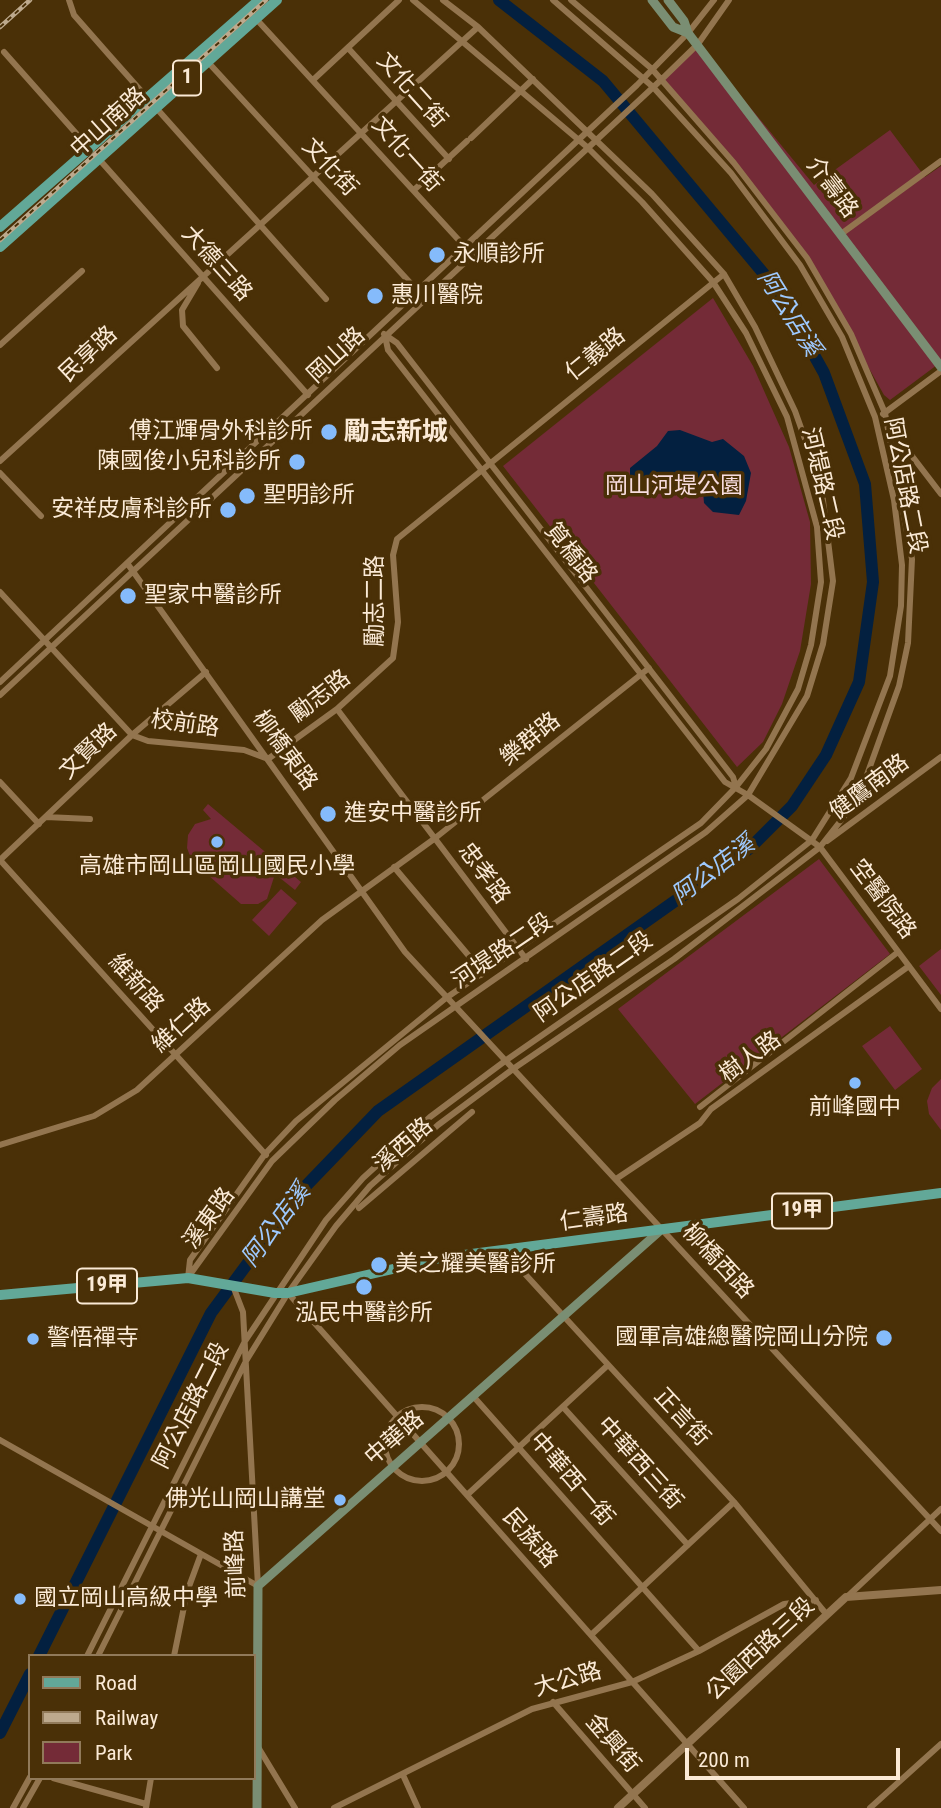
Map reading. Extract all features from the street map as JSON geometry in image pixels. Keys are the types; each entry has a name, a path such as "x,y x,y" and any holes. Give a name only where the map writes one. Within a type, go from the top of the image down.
{"main road":[{"name":"中山南路","path":"0,227 90,149 207,61 252,14 259,0"},
{"name":"中山南路","path":"0,247 99,158 150,103 252,14 277,0"},
{"path":"652,0 673,27 688,33"},
{"path":"668,0 684,21 688,33"},
{"name":"介壽路","path":"688,33 941,369"},
{"name":"仁壽路","path":"233,1285 288,1293 441,1258 941,1193"},
{"name":"中華路","path":"258,1586 662,1229"},
{"name":"19甲","path":"0,1295 188,1278 233,1285"},
{"name":"前峰路","path":"257,1808 258,1586"}],"street":[{"path":"69,0 74,15 326,299"},
{"path":"313,80 400,0"},
{"name":"河堤路二段","path":"413,0 464,40 587,147 642,202 713,282 746,333 787,417 817,527 821,582 811,645 798,689 766,749 736,787 701,823 520,950 446,998"},
{"name":"河堤路二段","path":"443,0 478,27 588,130 652,194 724,274 755,327 795,411 821,484 833,581 823,644 807,696 748,794 706,832 454,1007"},
{"name":"阿公店路二段","path":"88,1654 245,1341 326,1220 363,1178 430,1117 505,1061 667,949 812,840 851,778 890,676 901,606 902,565 894,500 874,417 842,337 800,265 731,173 653,87 553,0"},
{"name":"阿公店路二段","path":"99,1654 246,1361 288,1293 336,1226 370,1186 439,1125 513,1069 674,958 820,847 846,814 864,783 899,685 908,643 912,559 885,413 851,334 807,258 734,163 652,69 571,0"},
{"name":"岡山路","path":"0,682 638,85 688,33 714,0"},
{"name":"岡山路","path":"0,695 662,79 698,44 729,0"},
{"name":"文化一街","path":"252,14 472,254"},
{"name":"民享路","path":"0,461 257,224 478,27"},
{"name":"文化二街","path":"348,48 449,159"},
{"path":"4,52 90,149"},
{"name":"文化街","path":"207,61 425,299"},
{"path":"414,190 533,79"},
{"name":"大德三路","path":"90,149 314,401"},
{"path":"841,234 941,161"},
{"path":"0,345 82,271"},
{"name":"仁義路","path":"490,463 724,274"},
{"path":"202,275 182,310 183,326 218,368"},
{"name":"筧橋路","path":"378,327 385,336 397,343 733,777 736,787"},
{"name":"筧橋路","path":"385,336 388,350 725,782 748,794 812,840"},
{"path":"874,417 885,413 941,369"},
{"path":"421,392 430,386"},
{"path":"887,423 941,494"},
{"name":"勵志二路","path":"393,658 398,622 394,542 490,463"},
{"path":"0,472 41,516"},
{"path":"540,545 548,538"},
{"path":"127,563 133,572"},
{"name":"柳橋東路","path":"133,572 405,952 499,1054"},
{"name":"校前路","path":"0,592 132,735 148,741 244,750 268,759"},
{"name":"勵志路","path":"268,759 337,709 393,658"},
{"name":"樂群路","path":"394,867 434,839 649,668"},
{"name":"文賢路","path":"0,860 132,735 206,672"},
{"path":"890,676 899,685"},
{"name":"忠孝路","path":"337,709 526,959"},
{"name":"健鷹南路","path":"820,847 941,757"},
{"path":"0,782 39,824"},
{"path":"46,817 90,819"},
{"name":"空醫院路","path":"812,840 820,847 941,1009"},
{"name":"維新路","path":"0,860 272,1161"},
{"path":"394,867 469,956 481,975"},
{"name":"維仁路","path":"0,1145 94,1116 137,1090 313,928 394,867"},
{"path":"667,949 674,958"},
{"path":"700,1107 898,952"},
{"name":"樹人路","path":"616,1179 700,1124 711,1109 909,966"},
{"path":"606,991 613,1001"},
{"name":"溪東路","path":"188,1278 190,1260 265,1154 329,1092 446,998"},
{"name":"溪東路","path":"188,1278 272,1161 335,1100 400,1045 454,1007"},
{"path":"804,1026 811,1036"},
{"name":"柳橋西路","path":"499,1054 941,1531"},
{"name":"溪西路","path":"359,1208 472,1112"},
{"name":"正言街","path":"503,1250 734,1502 827,1615"},
{"name":"前峰路","path":"233,1285 242,1304 244,1319 258,1586"},
{"name":"民族路","path":"288,1293 744,1808"},
{"path":"467,1495 608,1365"},
{"name":"中華西一街","path":"473,1396 699,1651"},
{"path":"419,1407 430,1408 448,1418 460,1441 455,1464 447,1472 426,1482 414,1481 393,1467 385,1448 386,1436 398,1416 419,1407"},
{"name":"中華西三街","path":"563,1407 688,1545"},
{"path":"0,1440 258,1586"},
{"path":"191,1444 201,1449"},
{"path":"591,1635 734,1502"},
{"name":"公園西路三段","path":"618,1808 941,1509"},
{"path":"174,1654 187,1592 201,1555"},
{"path":"846,1597 941,1590"},
{"path":"120,1592 128,1595"},
{"name":"大公路","path":"334,1808 488,1730 553,1702 632,1682 699,1651 784,1604 816,1600"},
{"name":"金興街","path":"553,1702 645,1808"},
{"path":"870,1808 941,1744"},
{"path":"258,1747 295,1808"},
{"path":"403,1775 418,1808"},
{"path":"13,1808 28,1780"},
{"path":"23,1808 39,1780"},
{"path":"60,1780 146,1806 151,1780"}],"green space":[{"path":"698,44 814,185 890,130 925,177 941,166 941,362 890,400 884,395 807,258 662,79"},
{"name":"岡山河堤公園","path":"713,298 753,366 789,447 810,522 811,584 800,651 782,704 763,742 737,767 503,466"},
{"path":"208,804 301,882 295,890 275,874 267,899 258,904 241,904 192,861 187,848 188,835 195,824 211,819 203,810"},
{"path":"819,859 890,954 695,1104 618,1009"},
{"path":"281,889 297,903 269,936 252,920"},
{"path":"941,949 941,995 919,966"},
{"path":"890,1026 922,1069 895,1090 862,1046"},
{"path":"941,1079 941,1130 929,1114 927,1101 932,1088"}],"water":[{"path":"680,430 712,442 723,439 744,456 751,473 746,501 739,515 713,512 704,503 703,491 697,486 653,490 642,487 630,478 630,468 657,446 668,431"}],"waterway":[{"name":"阿公店溪","path":"40,1654 211,1313 301,1191 378,1111 750,848 792,806 826,755 859,682 873,582 865,484 824,373 779,292 603,81 499,0"},
{"name":"阿公店溪","path":"0,1733 28,1678"}],"railway":[{"path":"0,27 30,0"},
{"path":"0,240 266,0"}],"place":[{"name":"永順診所","path":"437,255"},
{"name":"惠川醫院","path":"375,296"},
{"name":"傅江輝骨外科診所","path":"329,432"},
{"name":"陳國俊小兒科診所","path":"297,462"},
{"name":"聖明診所","path":"247,496"},
{"name":"安祥皮膚科診所","path":"228,510"},
{"name":"聖家中醫診所","path":"128,596"},
{"name":"進安中醫診所","path":"328,814"},
{"name":"高雄市岡山區岡山國民小學","path":"217,842"},
{"name":"前峰國中","path":"855,1083"},
{"name":"美之耀美醫診所","path":"379,1265"},
{"name":"泓民中醫診所","path":"364,1287"},
{"name":"國軍高雄總醫院岡山分院","path":"884,1338"},
{"name":"警悟禪寺","path":"33,1339"},
{"name":"佛光山岡山講堂","path":"340,1500"},
{"name":"國立岡山高級中學","path":"20,1599"}],"district":[{"name":"勵志新城","path":"396,433"}]}
